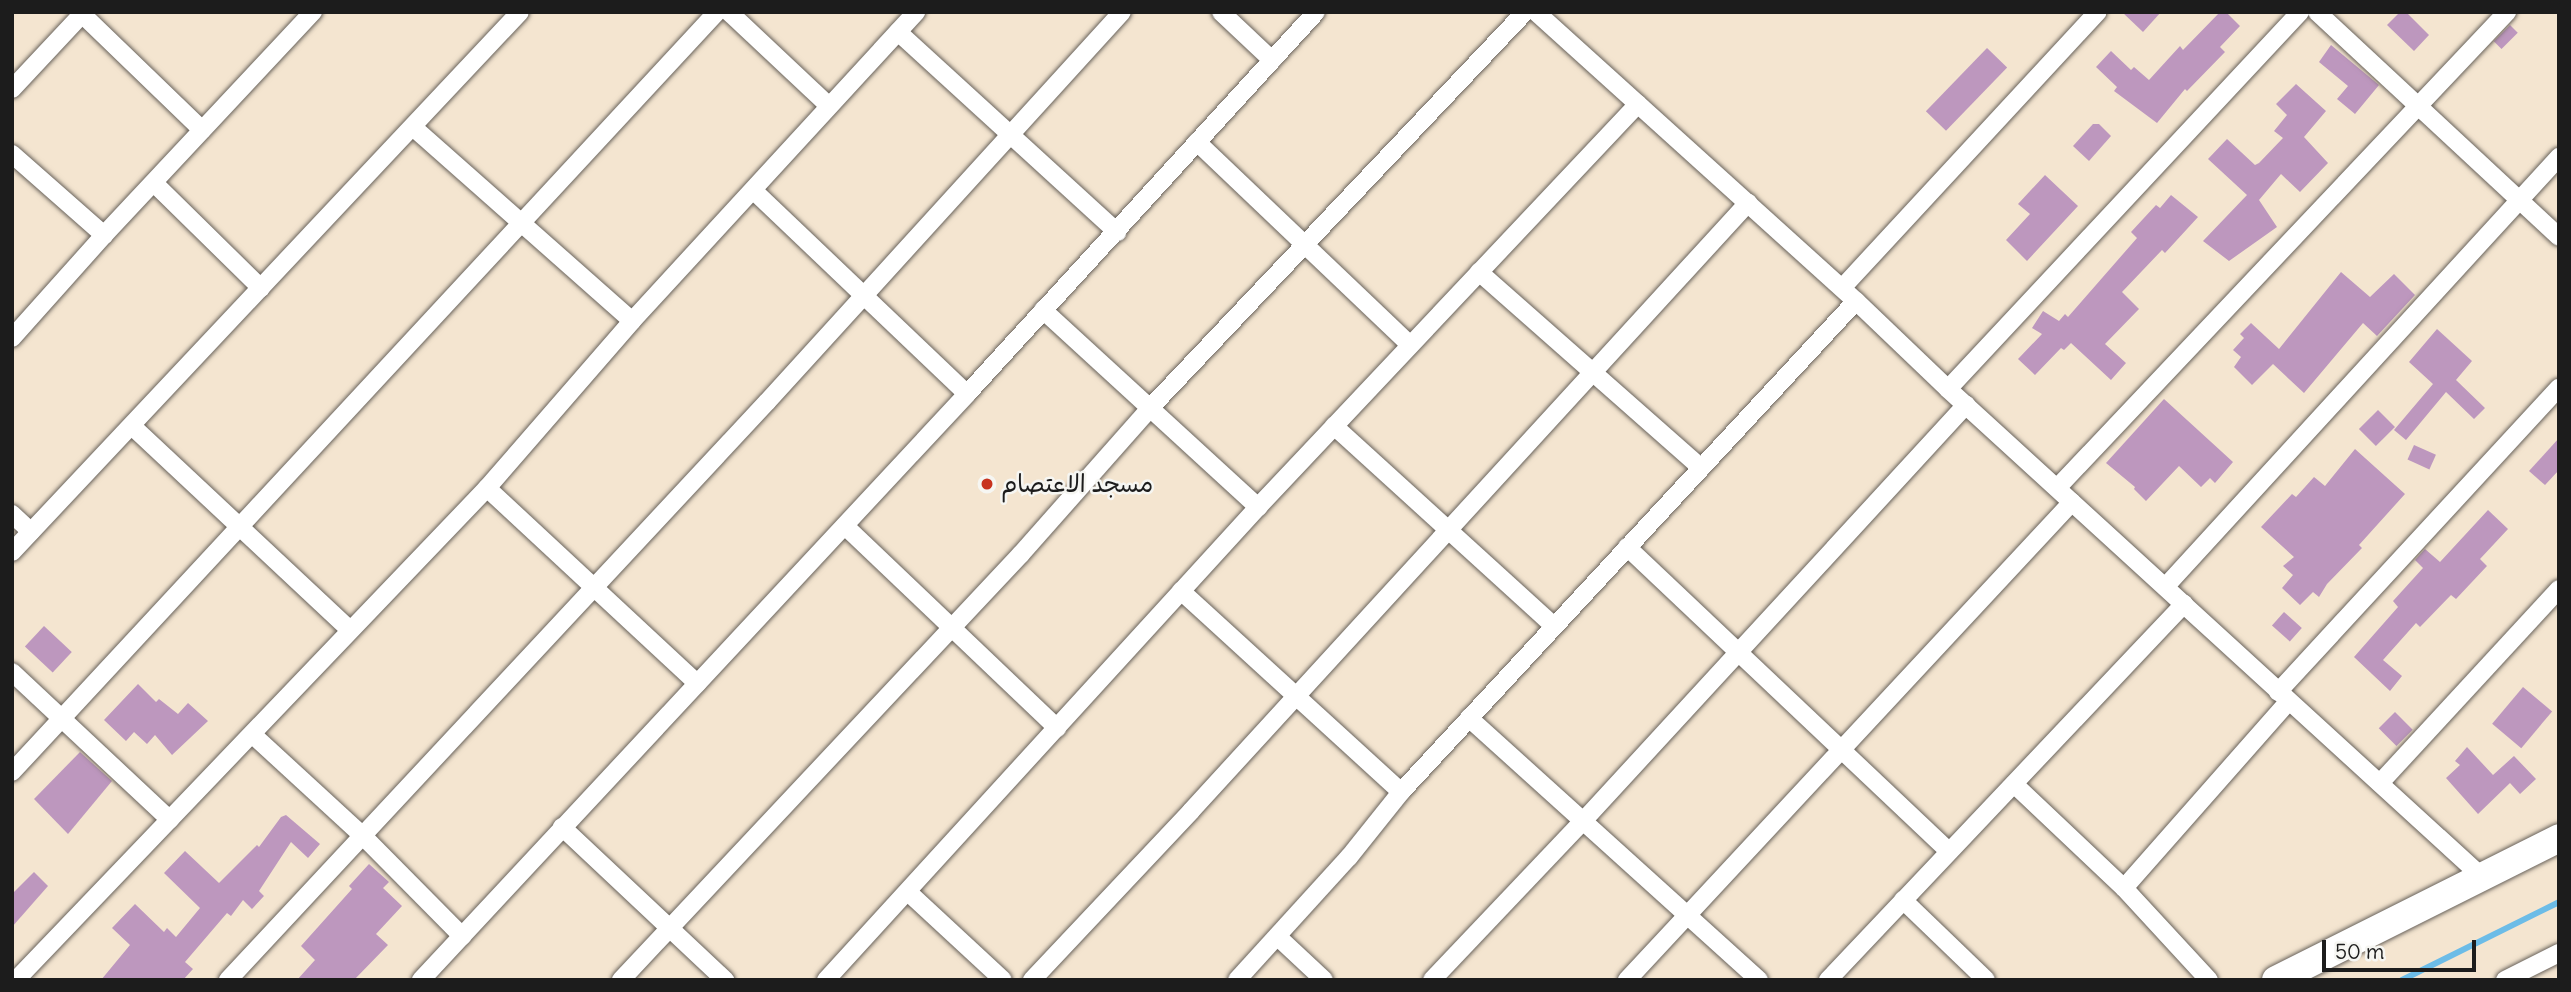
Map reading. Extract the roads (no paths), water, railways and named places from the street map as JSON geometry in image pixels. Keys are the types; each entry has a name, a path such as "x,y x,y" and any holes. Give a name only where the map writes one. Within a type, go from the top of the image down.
{"main road":[{"path":"2276,980 2559,838"}],"street":[{"path":"12,338 104,235 313,12"},
{"path":"12,552 414,128 520,12"},
{"path":"12,772 717,12"},
{"path":"729,12 829,106"},
{"path":"16,980 253,735 349,629 487,488 632,321 916,12"},
{"path":"228,980 864,295 1122,12"},
{"path":"1221,12 1272,60"},
{"path":"421,980 845,526 1316,12"},
{"path":"621,980 951,627 1150,408 1525,12"},
{"path":"1536,12 1856,300 1948,389 2482,877"},
{"path":"1842,288 2098,12"},
{"path":"1948,389 2301,12"},
{"path":"2317,12 2559,237"},
{"path":"2058,487 2420,108 2507,12"},
{"path":"12,89 83,13 202,130"},
{"path":"898,32 1116,232"},
{"path":"826,980 1258,507 1638,104"},
{"path":"414,128 632,321"},
{"path":"1197,142 1410,345"},
{"path":"12,154 104,235"},
{"path":"2166,586 2559,157"},
{"path":"154,183 261,288"},
{"path":"754,191 967,394"},
{"path":"1032,980 1748,203"},
{"path":"1479,272 1701,468"},
{"path":"1237,980 1278,937 1401,792 1856,300"},
{"path":"1043,310 1258,507"},
{"path":"2124,888 2283,696 2559,388"},
{"path":"1432,980 1585,819 1966,405"},
{"path":"132,426 349,629"},
{"path":"1334,426 1555,626"},
{"path":"487,488 592,589 697,683"},
{"path":"1628,980 2072,502"},
{"path":"12,514 31,532"},
{"path":"845,526 1057,728"},
{"path":"1628,547 1949,851"},
{"path":"2380,783 2559,589"},
{"path":"1181,591 1401,792"},
{"path":"1828,980 2184,604"},
{"path":"12,672 170,820"},
{"path":"1469,718 1585,819 1759,980"},
{"path":"253,735 363,836 462,936"},
{"path":"2014,784 2124,888 2209,980"},
{"path":"562,827 724,980"},
{"path":"908,892 1003,980"},
{"path":"1903,900 1986,980"},
{"path":"1278,937 1324,980"},
{"path":"2505,980 2559,953"}],"waterway":[{"path":"2402,980 2559,902"}],"place":[{"name":"مسجد الاعتصام","path":"987,484"}]}
